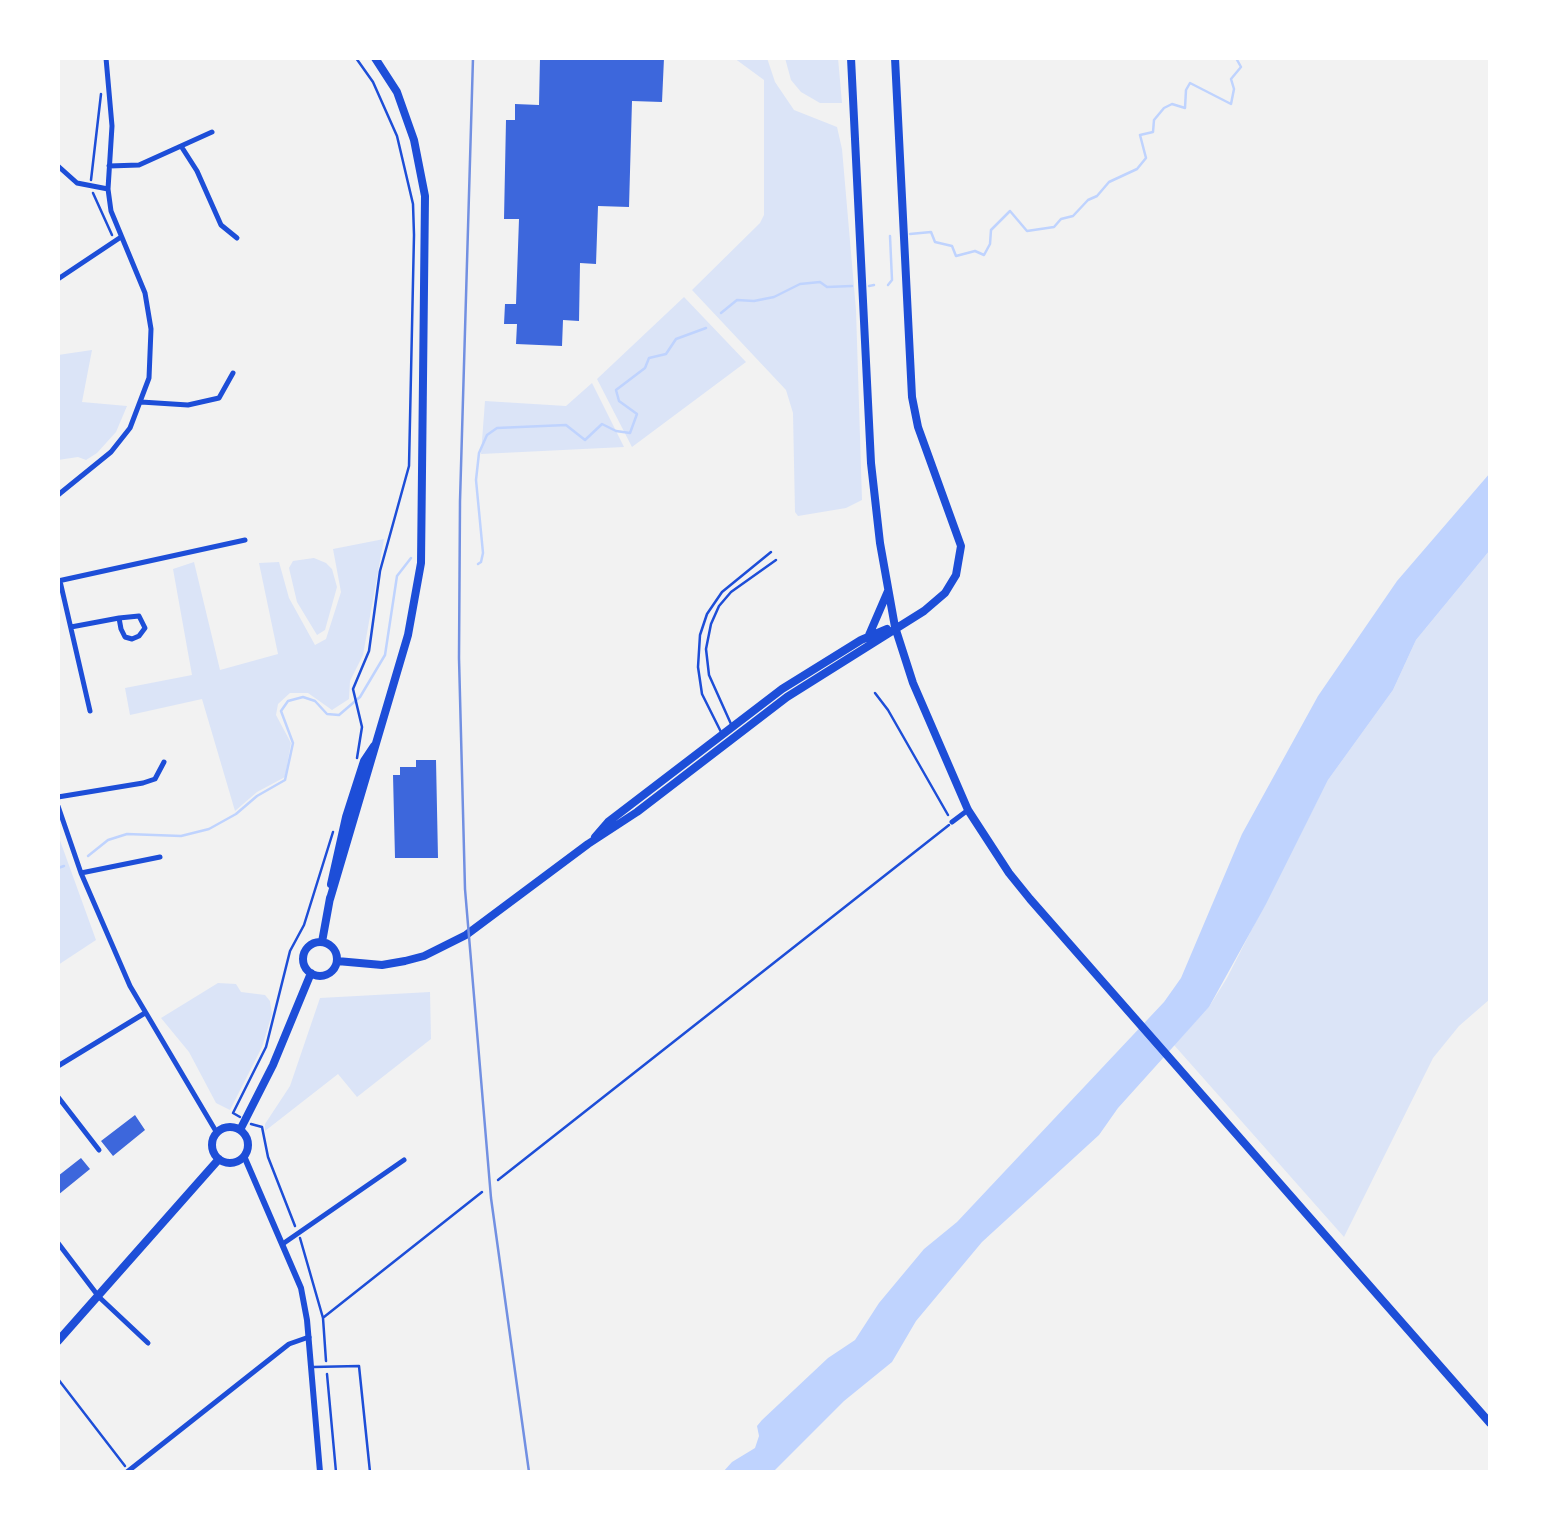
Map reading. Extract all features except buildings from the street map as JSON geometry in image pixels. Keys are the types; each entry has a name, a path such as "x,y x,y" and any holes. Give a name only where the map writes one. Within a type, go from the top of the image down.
{"main road":[{"path":"322,942 340,840 408,634 421,563 425,196 414,140 397,92 375,58"},
{"path":"852,58 871,463 888,591 913,683 968,810 1008,873 1030,899 1490,1423"},
{"path":"735,730 924,611 945,593 956,575 961,546 918,427 912,397 894,58"},
{"path":"869,635 888,591"},
{"path":"337,962 382,965 424,956 466,935 794,682 869,635 896,627"},
{"path":"322,942 332,947 337,962 327,975 311,973 304,965 304,954 311,945 322,942"},
{"path":"240,1130 273,1066 311,973"},
{"path":"227,1127 240,1130 248,1142 244,1156 233,1163 218,1160 212,1147 217,1132 227,1127"},
{"path":"58,1341 218,1160"}],"street":[{"path":"58,496 110,452 130,428 149,378 151,342 142,282 111,211 108,189 110,88 106,58"},
{"path":"109,166 131,167 212,132"},
{"path":"180,146 197,172 221,225 237,238"},
{"path":"58,167 76,183 108,189"},
{"path":"58,279 121,237"},
{"path":"141,402 188,405 218,398 232,373"},
{"path":"90,711 59,581 245,540"},
{"path":"72,627 119,618 139,616 145,628 140,636 126,637 119,618"},
{"path":"58,797 144,783 155,779 164,762"},
{"path":"58,806 109,942 145,1013 217,1132"},
{"path":"952,822 968,810"},
{"path":"80,873 160,857"},
{"path":"58,1066 145,1013"},
{"path":"58,1096 99,1150"},
{"path":"244,1156 301,1288 320,1472"},
{"path":"284,1243 404,1160"},
{"path":"58,1243 98,1297 148,1343"},
{"path":"128,1472 288,1344 309,1337"}],"lane":[{"path":"725,738 702,694 698,667 700,636 722,592 771,552"},
{"path":"735,730 709,676 706,650 711,624 731,592 776,560"},
{"path":"312,1367 358,1366 370,1472"}],"path":[{"path":"355,763 362,726 353,689 369,650 380,572 409,466 414,235 414,204 397,136 379,93 356,58"},
{"path":"498,1180 952,822 875,692"},
{"path":"234,1113 266,1047 290,951 304,924 335,828"},
{"path":"262,1127 268,1156"},
{"path":"322,1318 482,1192"},
{"path":"58,1379 128,1472"}],"shaded area":[{"path":"734,58 767,58 775,82 794,110 837,127 856,310 862,500 846,508 798,516 795,512 793,413 786,390 692,290 764,215 764,80"},
{"path":"785,58 838,58 842,103 820,103 801,92 791,80"},
{"path":"684,297 746,362 632,447 597,379"},
{"path":"92,350 82,402 127,406 116,432 97,453 86,460 58,460 58,355"},
{"path":"592,383 624,447 481,454 485,401 566,406"},
{"path":"384,539 363,655 350,681 349,699 332,710 308,693 290,693 278,704 276,715 291,743 285,777 257,792 235,811 202,699 130,715 125,688 192,675 173,569 194,562 220,670 278,654 259,563 279,562 289,598 315,645 326,639 341,592 333,549"},
{"path":"1490,550 1490,999 1459,1026 1433,1058 1344,1237 1174,1045 1209,1007 1227,978 1328,780 1393,690 1416,640"},
{"path":"314,558 332,569 337,587 325,630 317,635 297,602 289,568 293,561"},
{"path":"58,835 96,940 58,965"},
{"path":"218,983 236,984 241,992 265,995 272,1014 262,1047 230,1110 216,1103 189,1052 161,1018"},
{"path":"430,992 431,1039 357,1097 338,1074 265,1131 265,1124 290,1086 320,998"}],"water":[{"path":"1490,473 1490,550 1416,640 1393,690 1328,780 1209,1007 1118,1108 1099,1135 982,1242 916,1321 892,1362 844,1401 773,1472 723,1472 755,1448 757,1426 762,1420 828,1358 855,1340 879,1303 924,1249 957,1222 1164,1002 1181,978 1242,834 1318,696 1397,581"}],"waterway":[{"path":"910,234 931,232 935,242 952,246 956,256 975,251 984,255 991,230 1010,211 1027,231 1054,227 1061,219 1073,216 1109,182 1137,169 1146,158 1140,135 1153,132 1154,120 1164,108 1172,104 1185,108 1190,83 1231,104 1231,79 1241,67 1236,58"},
{"path":"888,285 892,280 890,236"},
{"path":"721,313 737,300 774,297 800,284 852,286"},
{"path":"869,286 874,285"},
{"path":"478,564 483,553 476,480 479,453 487,435 497,428 566,425 585,440 602,424 630,433 637,414 619,401 616,390 645,368 649,358 666,354 676,339 706,328"},
{"path":"88,856 108,840 127,834 181,836 209,829 285,780 293,743 281,711 288,701 303,697 315,701 327,714 339,715 360,697 385,655 397,576 411,558"},
{"path":"58,868 64,866"}],"railway":[{"path":"473,58 460,501 459,658 465,889 491,1198 529,1472"}]}
